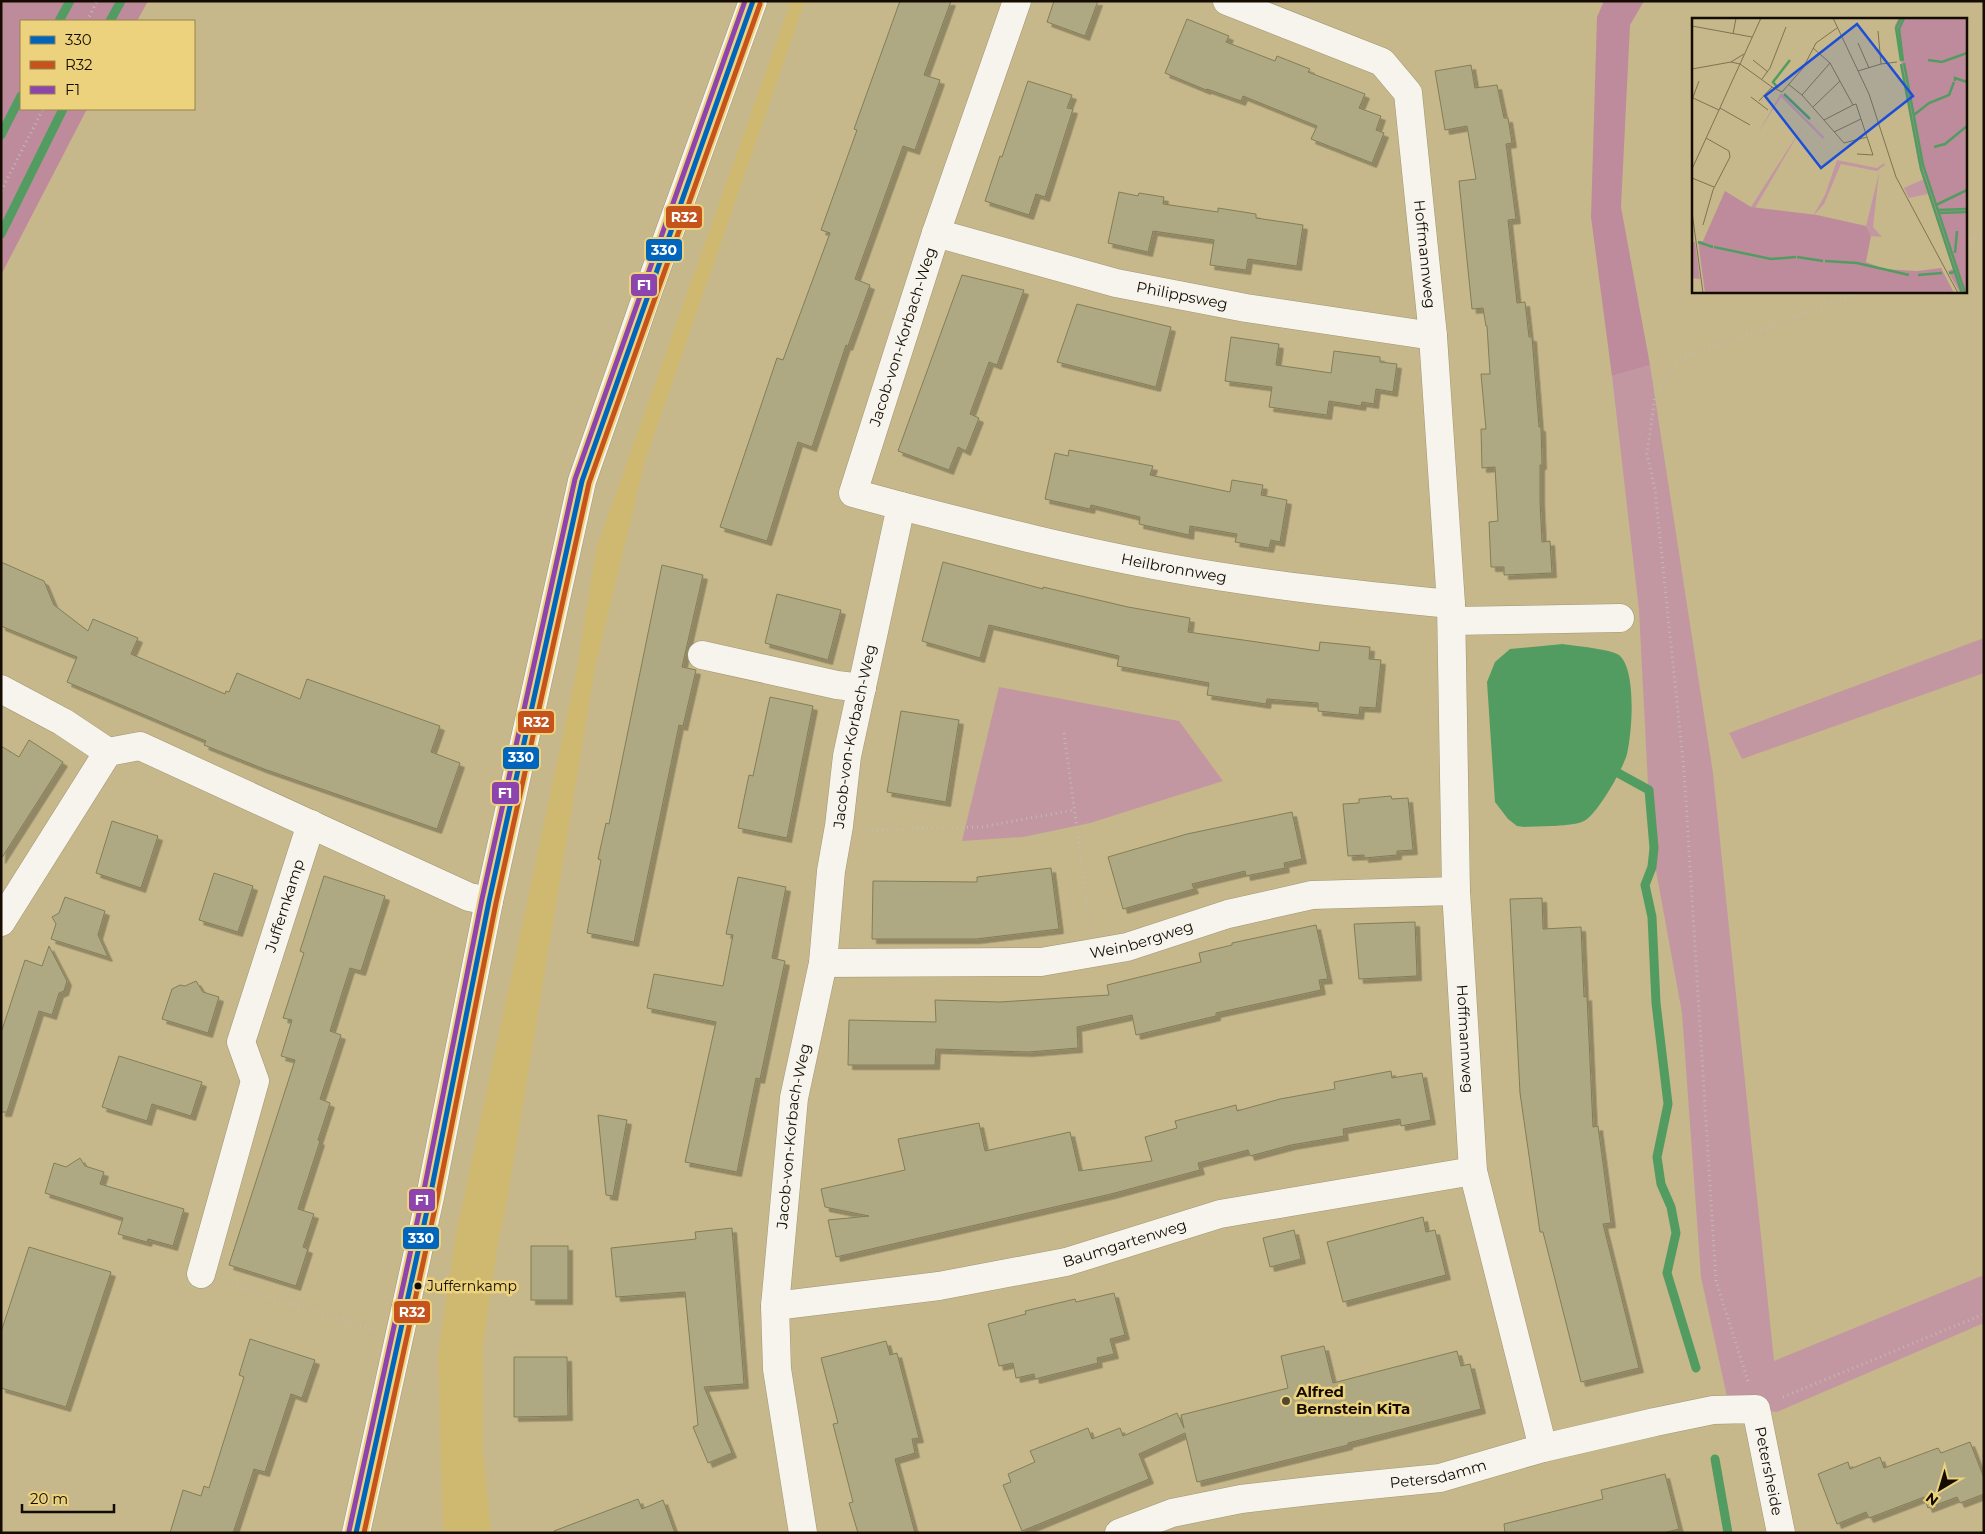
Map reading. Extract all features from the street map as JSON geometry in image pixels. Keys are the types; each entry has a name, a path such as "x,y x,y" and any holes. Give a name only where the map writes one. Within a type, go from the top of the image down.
{"street":[{"path":"356,1533 430,1198 489,901 582,482 649,289 753,1"},
{"name":"Jacob-von-Korbach-Weg","path":"803,1533 778,1369 775,1306 794,1098 823,963 831,872 839,826 847,756 901,506 853,493 936,233 1016,1"},
{"name":"Hoffmannweg","path":"1227,1 1382,62 1408,93 1433,336 1452,612 1456,891 1473,1172 1543,1448"},
{"name":"Philippsweg","path":"936,233 1116,283 1246,308 1433,336"},
{"name":"Heilbronnweg","path":"901,506 1020,536 1169,568 1452,612"},
{"path":"1452,612 1620,618"},
{"path":"702,655 837,685 862,688"},
{"path":"1,689 63,722 108,752 140,746 469,896 489,901"},
{"path":"1,922 108,752"},
{"name":"Juffernkamp","path":"200,1274 255,1081 241,1042 311,824"},
{"name":"Weinbergweg","path":"823,963 1041,962 1127,947 1228,914 1312,895 1456,891"},
{"name":"Baumgartenweg","path":"775,1306 940,1286 1066,1262 1220,1214 1473,1172"},
{"name":"Petersdamm","path":"1119,1533 1172,1513 1241,1499 1440,1478 1543,1448 1713,1410 1756,1409"},
{"name":"Petersheide","path":"1756,1409 1781,1533"}],"path":[{"path":"88,20 97,1"},
{"path":"1,191 42,110"},
{"path":"1968,242 1984,234"},
{"path":"1858,292 1678,359 1655,396 1647,454 1654,490 1684,770 1716,1280 1756,1409 1984,1314"},
{"path":"1064,733 1094,953"},
{"path":"839,826 872,831 981,827 1074,810"},
{"path":"200,1274 398,1339"}],"shaded area":[{"path":"1,1 148,1 138,20 20,20 20,110 86,110 1,275"},
{"path":"791,1 805,1 645,461 595,668 507,1200 498,1243 483,1345 483,1452 491,1533 443,1533 438,1355 455,1239 577,669 596,550"},
{"path":"1604,1 1644,1 1630,25 1621,207 1650,365 1612,376 1591,217 1597,17"},
{"path":"1650,365 1713,773 1774,1361 1984,1275 1984,1323 1777,1412 1729,1406 1701,1277 1682,1013 1651,843 1639,610 1612,376"},
{"path":"1984,638 1984,673 1742,759 1729,733"},
{"path":"1563,644 1601,649 1615,653 1625,663 1629,674 1632,702 1627,754 1609,791 1596,810 1584,821 1564,825 1517,826 1508,819 1495,802 1487,682 1495,662 1510,649"},
{"path":"999,687 1179,721 1223,781 1090,823 1023,837 962,841"}],"building":[{"path":"900,1 951,1 924,75 940,80 915,150 903,146 855,279 870,285 848,346 846,345 812,447 798,442 767,541 720,527 777,358 783,360 830,233 821,230 857,130 854,129"},
{"path":"1054,1 1098,1 1085,36 1047,22"},
{"path":"1187,19 1229,36 1226,42 1275,61 1277,56 1310,69 1308,72 1365,94 1359,108 1381,116 1376,130 1384,133 1372,163 1311,139 1317,126 1243,96 1241,101 1206,90 1165,73"},
{"path":"1471,65 1475,88 1497,85 1504,118 1508,118 1512,143 1506,144 1516,219 1508,220 1517,303 1525,302 1529,337 1532,337 1539,427 1541,427 1542,465 1540,465 1540,501 1542,542 1550,541 1552,573 1504,575 1504,567 1491,567 1489,522 1498,521 1495,467 1482,468 1481,429 1486,429 1481,374 1490,374 1487,326 1483,308 1472,309 1459,181 1476,179 1467,126 1445,130 1435,71"},
{"path":"1028,81 1072,95 1067,108 1073,109 1045,197 1036,194 1029,215 985,201"},
{"path":"1119,192 1138,196 1139,193 1164,197 1163,204 1218,212 1218,208 1256,214 1256,218 1303,225 1297,266 1248,259 1246,270 1210,265 1214,240 1153,231 1148,252 1108,243"},
{"path":"962,275 1024,290 997,365 989,362 970,414 979,418 966,451 958,447 949,470 898,451"},
{"path":"1077,304 1171,327 1156,387 1057,362"},
{"path":"1231,337 1279,344 1276,365 1331,373 1334,351 1380,357 1380,362 1397,364 1393,392 1376,389 1374,404 1362,402 1361,406 1329,401 1327,415 1269,407 1272,387 1225,381"},
{"path":"1069,450 1153,466 1150,475 1230,492 1232,480 1263,485 1261,495 1287,500 1280,542 1271,540 1269,548 1235,542 1237,534 1190,526 1189,535 1139,524 1140,517 1091,505 1090,509 1045,499 1055,453 1068,456"},
{"path":"1,562 44,581 54,605 88,631 93,619 138,638 131,654 225,694 226,691 229,692 237,673 300,699 307,679 440,726 431,752 460,763 437,829 264,769 204,745 206,741 67,682 77,657 1,626"},
{"path":"943,562 1043,589 1043,587 1128,607 1190,618 1188,632 1319,651 1320,642 1370,647 1369,659 1381,660 1376,708 1360,707 1359,715 1318,711 1318,703 1267,699 1266,704 1207,695 1209,683 1117,666 1119,656 989,625 980,658 922,641"},
{"path":"662,565 703,575 682,667 696,670 683,726 679,725 634,942 587,933 601,860 598,859 606,823 609,824"},
{"path":"777,594 841,610 828,660 765,643"},
{"path":"770,697 813,706 787,838 738,828 749,775 753,776"},
{"path":"901,711 959,720 946,802 887,792"},
{"path":"29,740 63,762 1,859 1,746 19,757"},
{"path":"1391,796 1392,799 1408,798 1413,850 1397,851 1397,855 1364,858 1364,855 1348,856 1343,804 1359,803 1359,799"},
{"path":"1292,812 1302,859 1284,863 1285,868 1246,876 1245,871 1192,884 1194,889 1123,909 1108,857 1187,834"},
{"path":"112,821 158,836 141,888 96,873"},
{"path":"1051,868 1059,929 976,939 872,939 873,881 977,882 977,877"},
{"path":"214,873 253,886 238,932 199,920"},
{"path":"324,876 385,896 361,971 350,968 330,1031 341,1035 320,1099 330,1103 298,1209 314,1214 303,1247 308,1249 296,1286 229,1265 295,1060 281,1056 292,1020 283,1018 304,953 300,951"},
{"path":"738,877 786,887 772,958 785,961 760,1079 756,1078 737,1172 685,1162 716,1022 647,1008 654,974 723,986 733,935 726,934"},
{"path":"65,897 105,911 98,935 108,957 51,939 56,924 52,917 59,913"},
{"path":"1542,898 1543,929 1581,927 1584,997 1587,996 1593,1127 1598,1126 1611,1223 1603,1224 1639,1368 1581,1382 1543,1232 1540,1232 1520,1093 1510,899"},
{"path":"1415,922 1417,976 1359,979 1354,924"},
{"path":"1316,925 1328,979 1319,980 1321,990 1216,1013 1216,1016 1136,1035 1132,1015 1077,1027 1078,1048 1028,1052 936,1049 935,1065 848,1065 849,1020 936,1022 935,1000 1000,1002 1109,995 1107,985 1201,962 1199,953 1232,945 1232,943"},
{"path":"49,946 67,981 64,991 59,993 52,1015 39,1011 7,1112 1,1112 1,1033 25,960 42,966"},
{"path":"196,981 203,992 219,997 208,1033 162,1019 172,989"},
{"path":"119,1056 202,1082 191,1116 152,1104 147,1121 102,1107"},
{"path":"1391,1071 1392,1078 1422,1073 1431,1120 1401,1126 1400,1119 1343,1129 1344,1136 1291,1145 1250,1156 1248,1150 1198,1163 1200,1170 1111,1194 836,1257 828,1220 869,1216 825,1207 821,1189 905,1170 898,1139 979,1123 985,1151 1070,1132 1079,1171 1152,1161 1145,1137 1177,1128 1175,1121 1236,1105 1237,1111 1280,1099 1335,1089 1334,1082"},
{"path":"598,1115 627,1120 613,1196 606,1195"},
{"path":"80,1158 85,1166 104,1172 100,1184 184,1209 173,1246 148,1239 147,1242 118,1234 123,1218 45,1193 54,1163 66,1167"},
{"path":"1423,1217 1426,1232 1435,1230 1446,1275 1343,1302 1327,1242"},
{"path":"732,1228 744,1384 704,1387 732,1453 708,1463 693,1427 698,1425 685,1292 616,1297 611,1248 696,1239 695,1232"},
{"path":"1294,1230 1301,1259 1270,1267 1263,1238"},
{"path":"531,1246 568,1246 568,1300 531,1300"},
{"path":"29,1247 111,1272 66,1407 1,1388 1,1332"},
{"path":"1114,1293 1125,1335 1110,1339 1114,1354 1097,1358 1098,1363 1035,1379 1034,1374 1016,1378 1013,1363 999,1366 988,1324 1026,1314 1025,1311 1075,1299 1076,1302"},
{"path":"250,1339 315,1360 302,1398 291,1394 265,1472 254,1469 233,1533 170,1533 183,1490 201,1496 204,1486 209,1488 244,1377 239,1375"},
{"path":"886,1341 890,1355 897,1353 919,1438 912,1439 915,1453 895,1459 915,1533 858,1533 849,1503 853,1502 833,1424 838,1423 821,1358"},
{"path":"1324,1346 1333,1383 1457,1351 1461,1366 1470,1364 1481,1409 1348,1443 1348,1445 1197,1482 1185,1433 1139,1454 1149,1479 1022,1531 1003,1485 1011,1482 1008,1474 1035,1462 1030,1451 1088,1428 1092,1439 1120,1428 1123,1436 1177,1413 1184,1428 1181,1415 1288,1388 1281,1356"},
{"path":"514,1357 567,1357 568,1416 514,1417"},
{"path":"1970,1442 1984,1478 1984,1494 1960,1503 1957,1497 1928,1508 1924,1497 1869,1518 1866,1512 1837,1524 1818,1474 1848,1462 1850,1469 1880,1457 1884,1468 1938,1448 1941,1453"},
{"path":"1665,1474 1679,1529 1663,1533 1505,1533 1504,1524 1603,1499 1601,1490"},
{"path":"638,1499 642,1509 663,1500 675,1533 555,1533 554,1531"}],"waterway":[{"path":"60,20 70,1"},
{"path":"111,20 121,1"},
{"path":"1,135 20,98"},
{"path":"1,234 63,110"},
{"path":"1618,773 1649,790 1654,848 1652,867 1645,885 1652,917 1656,1003 1668,1104 1657,1157 1661,1184 1671,1207 1676,1233 1667,1273 1696,1368"},
{"path":"1715,1459 1728,1533"}],"transit line":[{"name":"F1","path":"349,1531 423,1195 482,899 575,479 745,1"},
{"name":"330","path":"356,1533 430,1197 489,901 582,481 753,1"},
{"name":"R32","path":"364,1533 437,1199 496,903 589,483 760,4"}],"place":[{"name":"Juffernkamp","path":"418,1286"},
{"name":"Alfred Bernstein KiTa","path":"1286,1401"}]}
